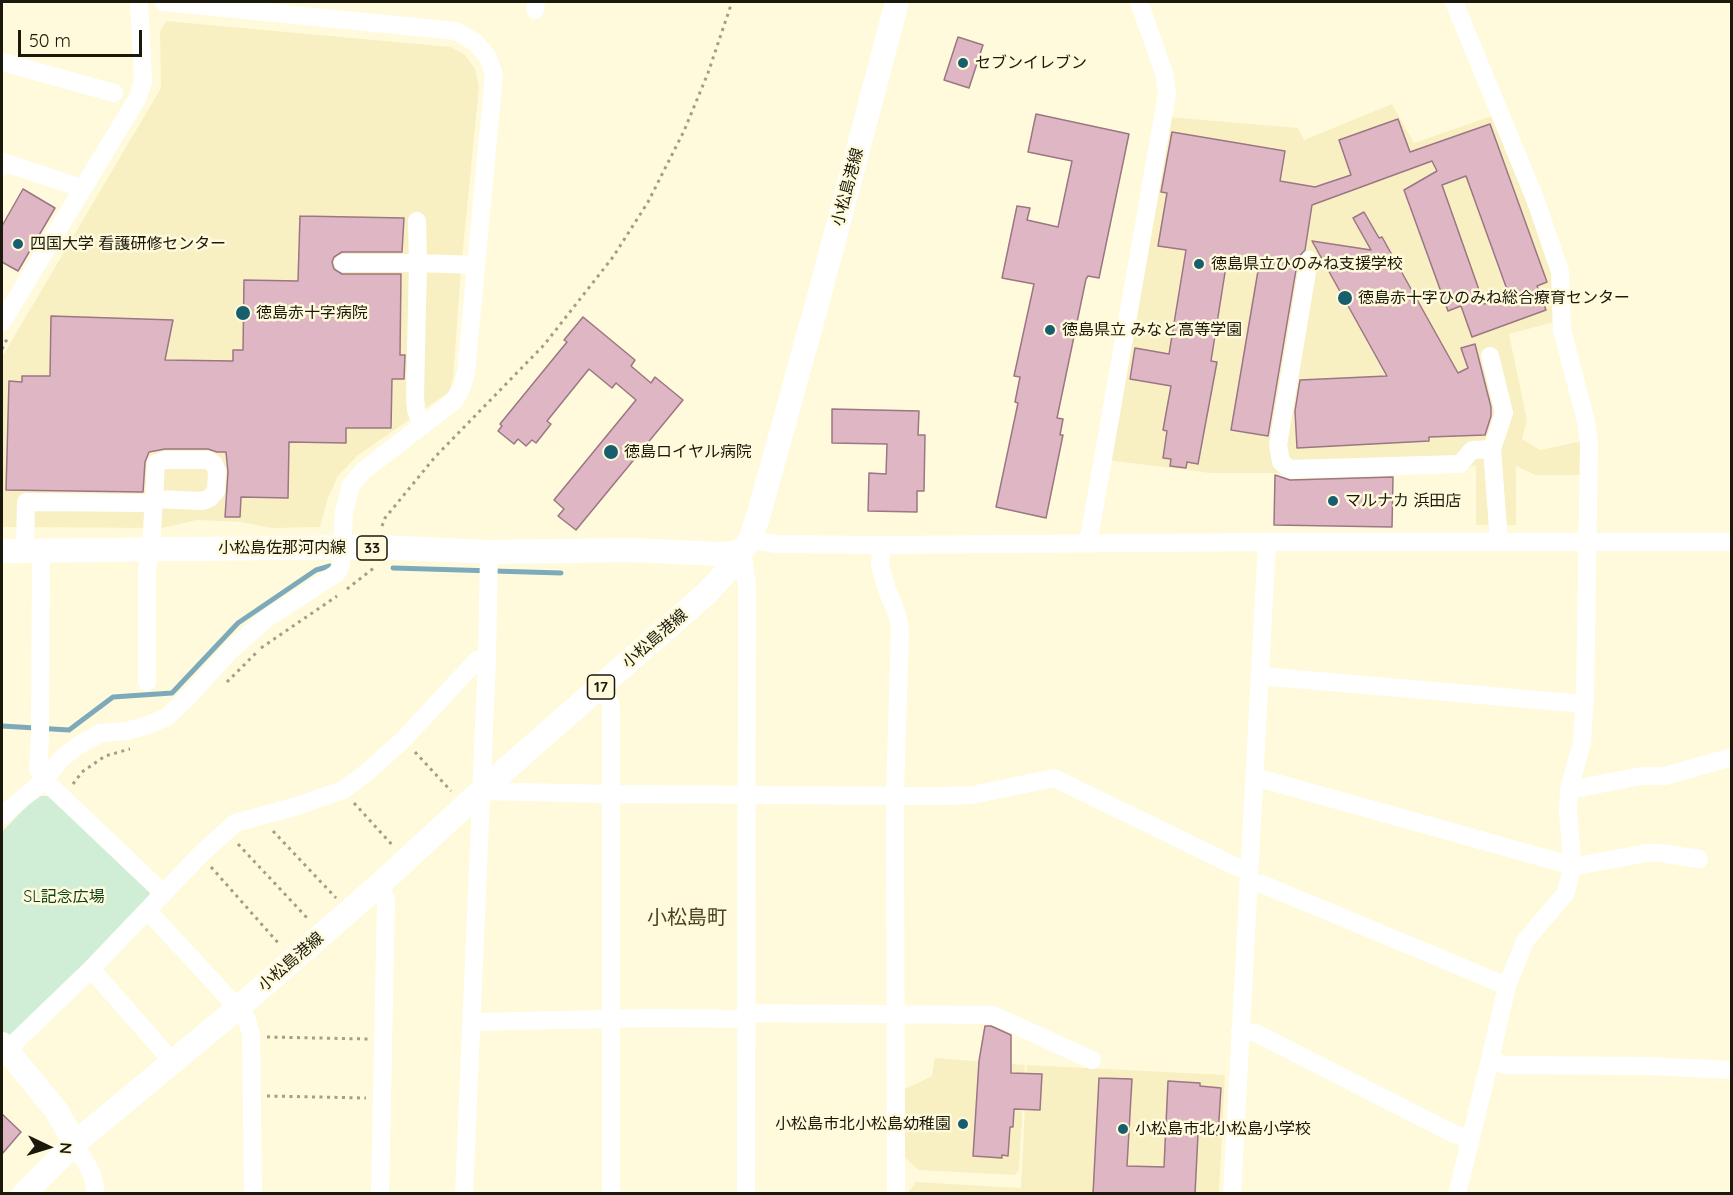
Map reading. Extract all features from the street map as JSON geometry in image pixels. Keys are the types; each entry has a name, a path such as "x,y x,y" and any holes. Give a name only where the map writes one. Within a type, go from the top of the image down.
{"main road":[{"name":"小松島港線","path":"24,1194 75,1143 239,1007 379,885 473,798 707,593 730,568 746,545 820,293 897,2"},
{"name":"小松島佐那河内線","path":"22,551 436,548 489,564 631,550 734,553 746,545"},
{"path":"5,1046 56,1110 75,1143"}],"street":[{"path":"3,315 137,99 142,82 139,2"},
{"path":"2,816 44,780 62,759 79,745 101,733 127,731 148,726 167,717 231,650 266,619 337,573 341,565 344,512 351,485 363,471 454,401 462,387 466,372 494,75 488,57 476,42 456,31 164,2"},
{"path":"1088,544 1167,94 1164,73 1139,2"},
{"path":"1454,2 1536,201 1560,272 1562,330 1586,421 1589,444 1585,704 1581,742 1569,790 1570,878 1565,894 1525,940 1507,986 1457,1194"},
{"path":"2,62 114,93"},
{"path":"2,167 3,162 81,188"},
{"path":"417,221 415,395 416,410 422,426"},
{"path":"1309,260 1278,446 1281,462 1290,469 1460,464 1472,450 1492,449"},
{"path":"343,263 476,265"},
{"path":"1490,356 1504,413 1492,449 1499,541"},
{"path":"147,682 147,569 151,549 154,501 26,501 22,551 40,729 38,769 44,780 163,893"},
{"path":"1232,1194 1267,542"},
{"path":"747,1194 746,545 1731,542"},
{"path":"881,545 880,566 900,629 895,794 896,1194"},
{"path":"464,1194 472,1022 473,798 487,658 489,564"},
{"path":"5,1046 91,969 200,855 235,823 294,807 343,790 403,740 477,660 487,658"},
{"path":"1260,676 1585,704"},
{"path":"603,684 611,706 611,1194"},
{"path":"1569,790 1641,776 1665,776 1731,757"},
{"path":"1255,777 1571,864 1582,865 1646,853 1699,859"},
{"path":"473,798 610,794 972,795 1054,778 1239,868 1262,884 1507,986"},
{"path":"379,885 386,900 380,1194"},
{"path":"147,910 246,1017 252,1039 253,1194"},
{"path":"91,969 172,1061"},
{"path":"472,1022 896,1013 999,1017 1092,1060"},
{"path":"1240,1031 1256,1033 1454,1134 1470,1139"},
{"path":"1490,1060 1504,1065 1648,1066 1731,1070"},
{"path":"75,1143 92,1174 96,1194"}],"path":[{"path":"403,740 473,798"},
{"path":"343,790 405,861"},
{"path":"263,814 266,824 349,911"},
{"path":"226,832 322,935"},
{"path":"200,855 293,960"},
{"path":"252,1039 262,1037 382,1039"},
{"path":"252,1096 382,1098"}],"shaded area":[{"name":"徳島赤十字病院","path":"166,21 451,47 465,55 475,69 479,87 453,379 449,392 357,456 338,476 328,498 320,527 272,528 241,522 197,520 162,528 2,527 2,357 161,88 160,32"},
{"name":"徳島赤十字ひのみね総合療育センター","path":"1392,104 1414,143 1492,116 1555,274 1554,322 1509,334 1527,420 1522,439 1540,450 1582,441 1580,475 1535,475 1516,466 1516,525 1476,525 1476,466 1395,473 1210,473 1107,460 1168,117 1298,128 1304,140"},
{"name":"小松島市北小松島幼稚園","path":"935,1058 1025,1065 1019,1170 1015,1175 919,1170 905,1158 905,1089 932,1076"},
{"name":"小松島市北小松島小学校","path":"1027,1065 1225,1075 1219,1193 907,1194 916,1182 1021,1188"}],"green space":[{"name":"SL記念広場","path":"41,796 50,796 150,892 148,901 2,1050 2,832 28,805"}],"building":[{"name":"セブンイレブン","path":"958,37 983,45 969,88 944,80"},
{"path":"1036,114 1129,134 1099,278 1088,276 1086,279 1057,418 1063,419 1060,435 1063,435 1046,518 996,507 1018,403 1015,402 1020,377 1014,376 1034,284 1002,278 1017,206 1030,208 1027,220 1058,227 1072,161 1028,152"},
{"path":"1398,119 1410,152 1490,124 1547,282 1537,286 1546,310 1472,337 1461,306 1448,311 1404,190 1437,171 1432,161 1312,205 1305,250 1298,258 1268,436 1231,430 1259,265 1227,260 1211,361 1217,362 1198,464 1187,462 1186,468 1170,466 1171,459 1163,458 1167,431 1163,430 1171,386 1130,379 1135,348 1169,354 1186,250 1158,246 1167,193 1161,192 1172,132 1285,151 1280,181 1315,187 1351,175 1339,140","holes":["1466,176 1509,295 1484,304 1442,185"]},
{"name":"四国大学 看護研修センター","path":"23,189 55,208 18,271 2,262 2,226"},
{"path":"1364,212 1379,238 1382,237 1458,373 1468,368 1461,348 1475,344 1491,407 1491,416 1485,435 1429,437 1429,441 1297,448 1295,411 1300,380 1387,376 1312,241 1371,250 1353,218"},
{"path":"300,216 404,218 402,252 342,252 334,257 332,262 334,269 342,274 401,274 400,355 405,355 404,379 392,379 391,428 346,428 346,443 289,442 288,498 241,497 240,517 225,517 228,472 226,452 208,449 165,449 149,452 145,462 143,492 6,490 9,381 22,382 22,376 50,376 51,316 173,320 165,360 233,361 233,350 243,350 244,280 298,281"},
{"path":"583,317 635,360 631,366 651,383 655,377 683,400 576,530 558,516 564,509 554,500 636,400 616,383 612,388 589,369 547,421 551,424 536,443 532,440 526,446 518,439 514,444 498,431 502,426 500,424 567,342 564,340"},
{"path":"832,409 919,411 918,435 925,435 924,491 917,491 917,512 868,511 869,473 886,474 887,444 832,443"},
{"name":"マルナカ 浜田店","path":"1275,475 1290,480 1393,477 1392,527 1274,525"},
{"path":"985,1026 991,1026 1011,1035 1011,1073 1042,1074 1040,1110 1014,1109 1008,1156 1002,1155 1002,1158 973,1156 979,1061"},
{"path":"1099,1078 1132,1079 1127,1166 1164,1167 1168,1081 1200,1083 1200,1086 1221,1088 1218,1135 1198,1134 1195,1194 1093,1194"},
{"path":"2,1114 21,1132 2,1154"}],"waterway":[{"path":"2,726 69,730 113,697 172,693 238,623 316,570 330,566"},
{"path":"393,568 561,573"}],"place":[{"name":"セブンイレブン","path":"963,63"},
{"name":"四国大学 看護研修センター","path":"18,244"},
{"name":"徳島県立ひのみね支援学校","path":"1199,264"},
{"name":"徳島赤十字ひのみね総合療育センター","path":"1345,298"},
{"name":"徳島赤十字病院","path":"243,313"},
{"name":"徳島県立 みなと高等学園","path":"1050,330"},
{"name":"徳島ロイヤル病院","path":"611,452"},
{"name":"マルナカ 浜田店","path":"1333,501"},
{"name":"小松島市北小松島幼稚園","path":"963,1124"},
{"name":"小松島市北小松島小学校","path":"1123,1129"}],"district":[{"name":"小松島町","path":"687,918"}]}
